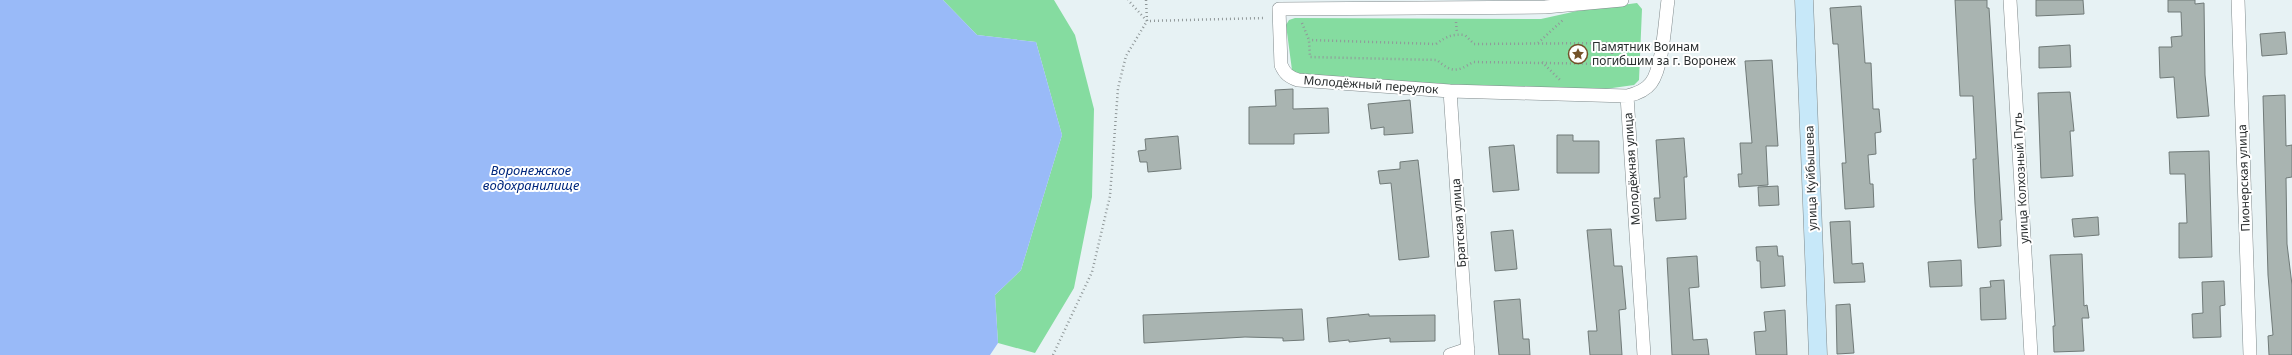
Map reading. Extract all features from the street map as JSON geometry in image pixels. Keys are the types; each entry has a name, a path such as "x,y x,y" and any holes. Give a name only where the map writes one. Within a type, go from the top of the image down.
{"main road":[{"name":"улица Куйбышева","path":"1804,0 1818,355"}],"street":[{"path":"1279,9 1456,9 1581,4 1622,0"},
{"name":"Молодёжная улица","path":"1644,355 1626,96 1637,94 1646,88 1651,83 1658,68 1668,0"},
{"name":"улица Колхозный Путь","path":"2010,0 2031,355"},
{"name":"Пионерская улица","path":"2238,0 2250,355"},
{"name":"Молодёжный переулок","path":"1279,9 1281,65 1284,72 1290,77 1450,91 1626,96"},
{"name":"Братская улица","path":"1450,91 1468,352"},
{"path":"1450,355 1468,352"}],"path":[{"path":"1128,0 1147,21"},
{"path":"1053,355 1092,272 1110,196 1118,88 1126,56 1147,21 1146,0"},
{"path":"1538,44 1581,4"},
{"path":"1147,21 1279,9"},
{"path":"1296,10 1309,40 1310,57 1437,60 1447,69 1461,70 1473,62 1612,64 1612,43 1474,44 1465,35 1457,34 1448,35 1436,44 1309,40"}],"green space":[{"path":"943,0 1054,0 1075,35 1094,109 1092,197 1074,288 1035,353 998,343 995,295 1021,270 1062,135 1036,42 977,35"},
{"path":"1637,3 1642,9 1639,80 1634,85 1591,91 1473,89 1446,84 1334,79 1296,74 1292,70 1286,25 1289,20 1295,18 1541,19 1577,11"}],"water":[{"name":"Воронежское водохранилище","path":"0,0 943,0 977,35 1036,42 1062,135 1021,270 995,295 998,343 990,355 0,355"}],"building":[{"path":"1955,0 1987,0 1987,8 1989,8 2002,220 2000,220 2001,246 1978,248 1973,159 1976,159 1973,96 1960,96"},
{"path":"2036,0 2083,0 2084,14 2036,16"},
{"path":"2168,0 2195,0 2195,4 2204,3 2205,75 2209,116 2177,118 2174,77 2160,78 2159,47 2172,47 2171,37 2182,36 2181,12 2168,12"},
{"path":"1861,6 1865,63 1871,63 1873,109 1879,109 1881,132 1875,133 1876,154 1868,155 1870,184 1873,184 1874,207 1845,209 1842,163 1846,163 1838,44 1833,44 1830,8"},
{"path":"2285,32 2287,54 2262,56 2260,34"},
{"path":"2070,45 2071,67 2039,68 2039,47"},
{"path":"1772,60 1778,146 1766,146 1768,185 1739,187 1738,174 1742,174 1740,143 1752,143 1745,61"},
{"path":"1293,89 1293,109 1328,108 1329,133 1294,134 1294,144 1249,144 1249,107 1276,106 1275,90"},
{"path":"2070,92 2074,131 2070,131 2073,176 2041,178 2038,93"},
{"path":"2285,95 2286,146 2292,145 2292,177 2286,178 2287,244 2292,285 2292,355 2269,355 2268,336 2273,335 2268,275 2263,96"},
{"path":"1410,100 1413,133 1384,135 1384,127 1371,129 1368,104"},
{"path":"1557,135 1573,135 1573,141 1599,141 1599,173 1557,173"},
{"path":"1178,136 1181,169 1148,172 1147,162 1140,162 1138,151 1146,150 1145,139"},
{"path":"1684,138 1687,177 1684,177 1686,219 1656,221 1654,198 1660,198 1656,140"},
{"path":"1514,145 1519,190 1493,192 1489,147"},
{"path":"2209,151 2212,257 2179,258 2179,223 2187,223 2185,174 2170,174 2169,152"},
{"path":"1418,160 1429,257 1399,260 1391,183 1380,184 1378,171 1400,169 1400,162"},
{"path":"1778,186 1779,205 1759,206 1758,187"},
{"path":"2098,217 2099,235 2074,237 2072,219"},
{"path":"1850,221 1852,264 1863,263 1865,282 1834,283 1830,222"},
{"path":"1611,229 1614,266 1622,266 1626,309 1619,310 1622,355 1590,355 1588,331 1597,331 1587,230"},
{"path":"1513,230 1517,269 1495,271 1491,232"},
{"path":"1777,246 1778,256 1783,256 1785,286 1761,288 1760,261 1757,261 1756,247"},
{"path":"2082,254 2084,306 2087,305 2089,318 2082,318 2084,351 2054,352 2053,326 2055,326 2050,255"},
{"path":"1697,256 1699,287 1689,288 1693,340 1707,339 1709,355 1672,355 1667,258"},
{"path":"1961,260 1962,286 1930,287 1928,262"},
{"path":"2004,280 2006,319 1981,320 1980,288 1991,287 1990,281"},
{"path":"2224,281 2225,305 2220,306 2221,337 2193,338 2192,314 2203,313 2202,282"},
{"path":"1520,299 1523,339 1529,339 1530,355 1499,355 1494,301"},
{"path":"1850,304 1854,353 1837,354 1836,305"},
{"path":"1302,309 1304,340 1283,341 1283,338 1245,337 1144,343 1143,315"},
{"path":"1785,310 1787,355 1756,355 1754,332 1766,331 1764,312"},
{"path":"1369,314 1369,316 1435,315 1435,341 1390,342 1390,338 1349,342 1349,340 1329,342 1327,318"}],"place":[{"name":"Памятник Воинам погибшим за г. Воронеж","path":"1578,54"}]}
